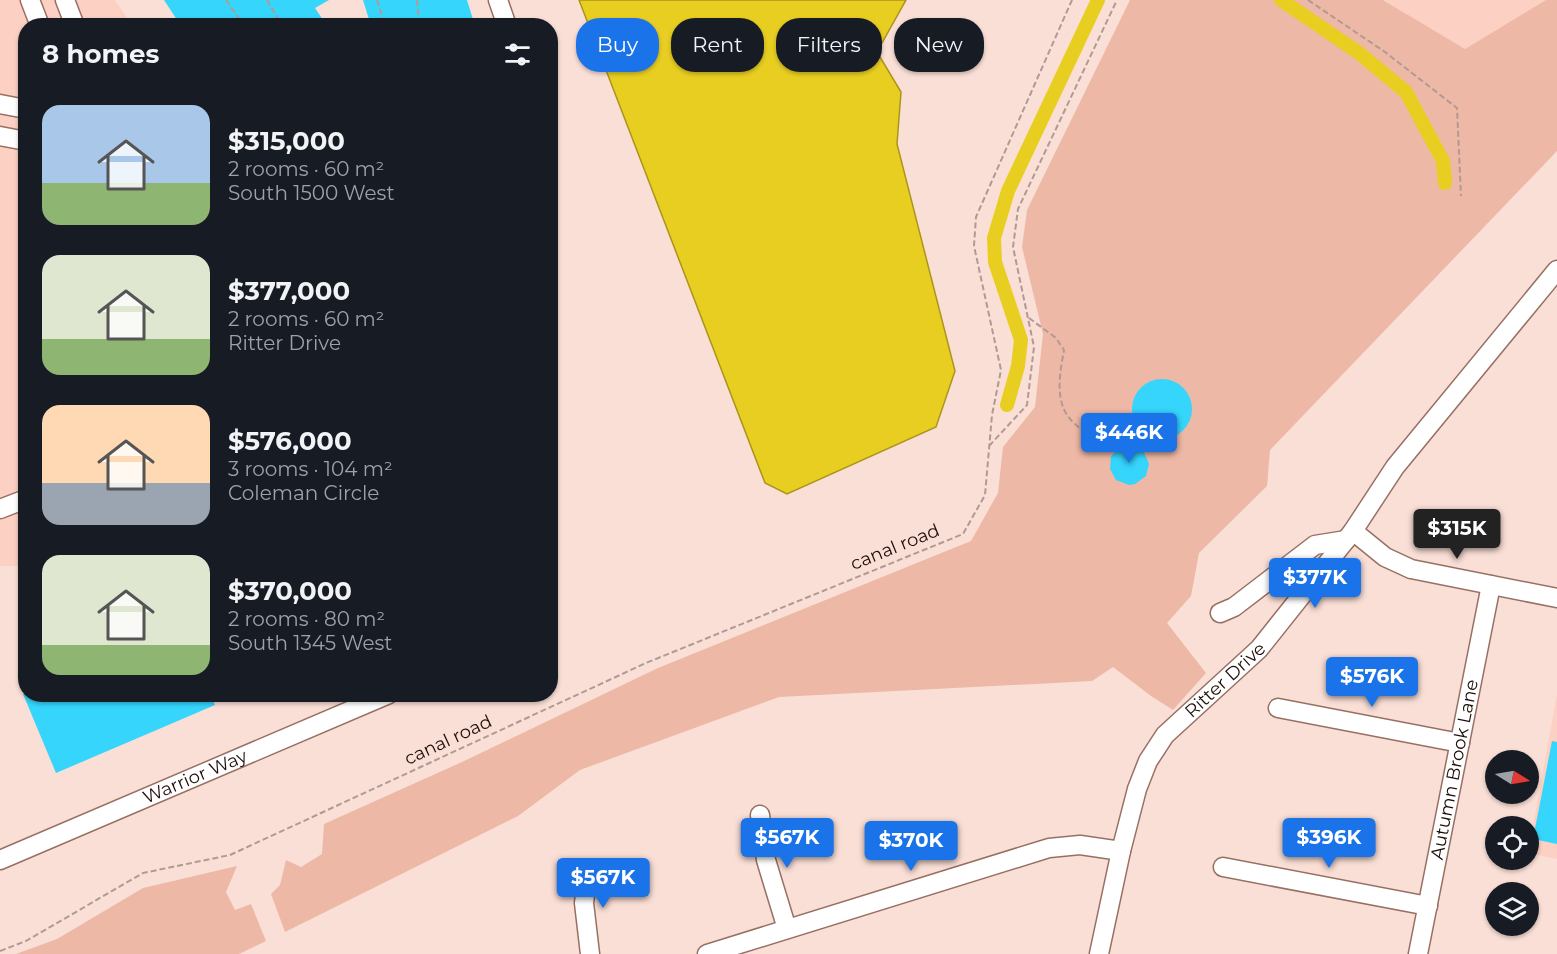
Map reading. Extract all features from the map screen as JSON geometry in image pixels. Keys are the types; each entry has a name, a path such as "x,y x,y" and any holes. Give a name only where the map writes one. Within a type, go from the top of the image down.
{"street":[{"path":"30,0 37,18"},
{"path":"65,0 71,18"},
{"path":"498,0 504,18"},
{"path":"0,104 18,107"},
{"path":"0,136 18,139"},
{"name":"Ritter Drive","path":"1099,954 1120,851 1137,789 1148,761 1165,735 1259,649 1349,535 1395,467 1557,270"},
{"path":"0,509 18,502"},
{"path":"1220,613 1234,607 1315,545 1349,535 1385,557 1411,569 1557,598"},
{"name":"Autumn Brook Lane","path":"1418,954 1491,585"},
{"name":"Warrior Way","path":"0,860 370,702"},
{"path":"1278,708 1460,743"},
{"path":"760,815 766,860 787,929"},
{"path":"707,954 1048,848 1080,845 1120,851"},
{"path":"1223,867 1428,906"},
{"path":"588,870 584,903 590,954"}],"path":[{"path":"226,0 238,18"},
{"path":"267,0 277,18"},
{"path":"377,0 383,18"},
{"path":"417,0 418,18"},
{"name":"canal road","path":"0,951 26,941 143,873 230,855 646,663 963,534 985,495 992,416 1001,370 974,246 976,217 1072,0"},
{"path":"989,446 1027,405 1034,347 1013,247 1018,209 1117,0"},
{"path":"1308,0 1385,52 1457,108 1461,196"},
{"path":"1029,318 1056,338 1064,350 1059,378 1061,397 1069,418 1097,442"}],"shaded area":[{"path":"0,0 115,0 127,18 18,18 18,566 0,566"},
{"path":"579,0 906,0 882,43 882,18 776,18 776,72 882,72 882,60 901,92 897,144 955,371 936,427 787,494 765,483 607,72 659,72 659,18 586,18"},
{"path":"1130,0 1383,0 1465,49 1546,0 1557,0 1557,151 1270,450 1267,486 1199,553 1191,596 1167,623 1206,673 1173,710 1113,667 1092,681 779,697 580,770 518,816 285,932 271,894 280,885 286,860 301,867 322,854 324,824 462,762 658,668 971,541 998,493 1003,447 1035,407 1043,334 1022,247 1027,210"},
{"path":"1383,0 1546,0 1465,49"},
{"path":"1557,694 1557,859 1539,855 1539,816 1535,816 1537,804 1539,804 1539,793"},
{"path":"237,866 226,892 235,910 251,904 266,941 239,954 16,954 57,939 143,888"}],"building":[{"path":"164,0 329,0 315,8 322,18 176,18"},
{"path":"363,0 467,0 473,18 369,18"},
{"path":"1162,379 1179,384 1187,392 1192,409 1187,426 1179,434 1162,439 1145,434 1137,426 1132,409 1137,392 1145,384"},
{"path":"1141,445 1149,464 1146,476 1135,484 1129,485 1116,480 1110,469 1111,456 1120,447"},
{"path":"26,702 214,702 215,705 56,773"},
{"path":"1552,741 1557,742 1557,844 1539,840 1537,816"}],"waterway":[{"path":"1007,405 1018,366 1021,340 995,262 994,238 1008,191 1098,0"},
{"path":"1281,0 1359,53 1406,92 1443,161 1445,183"}]}
